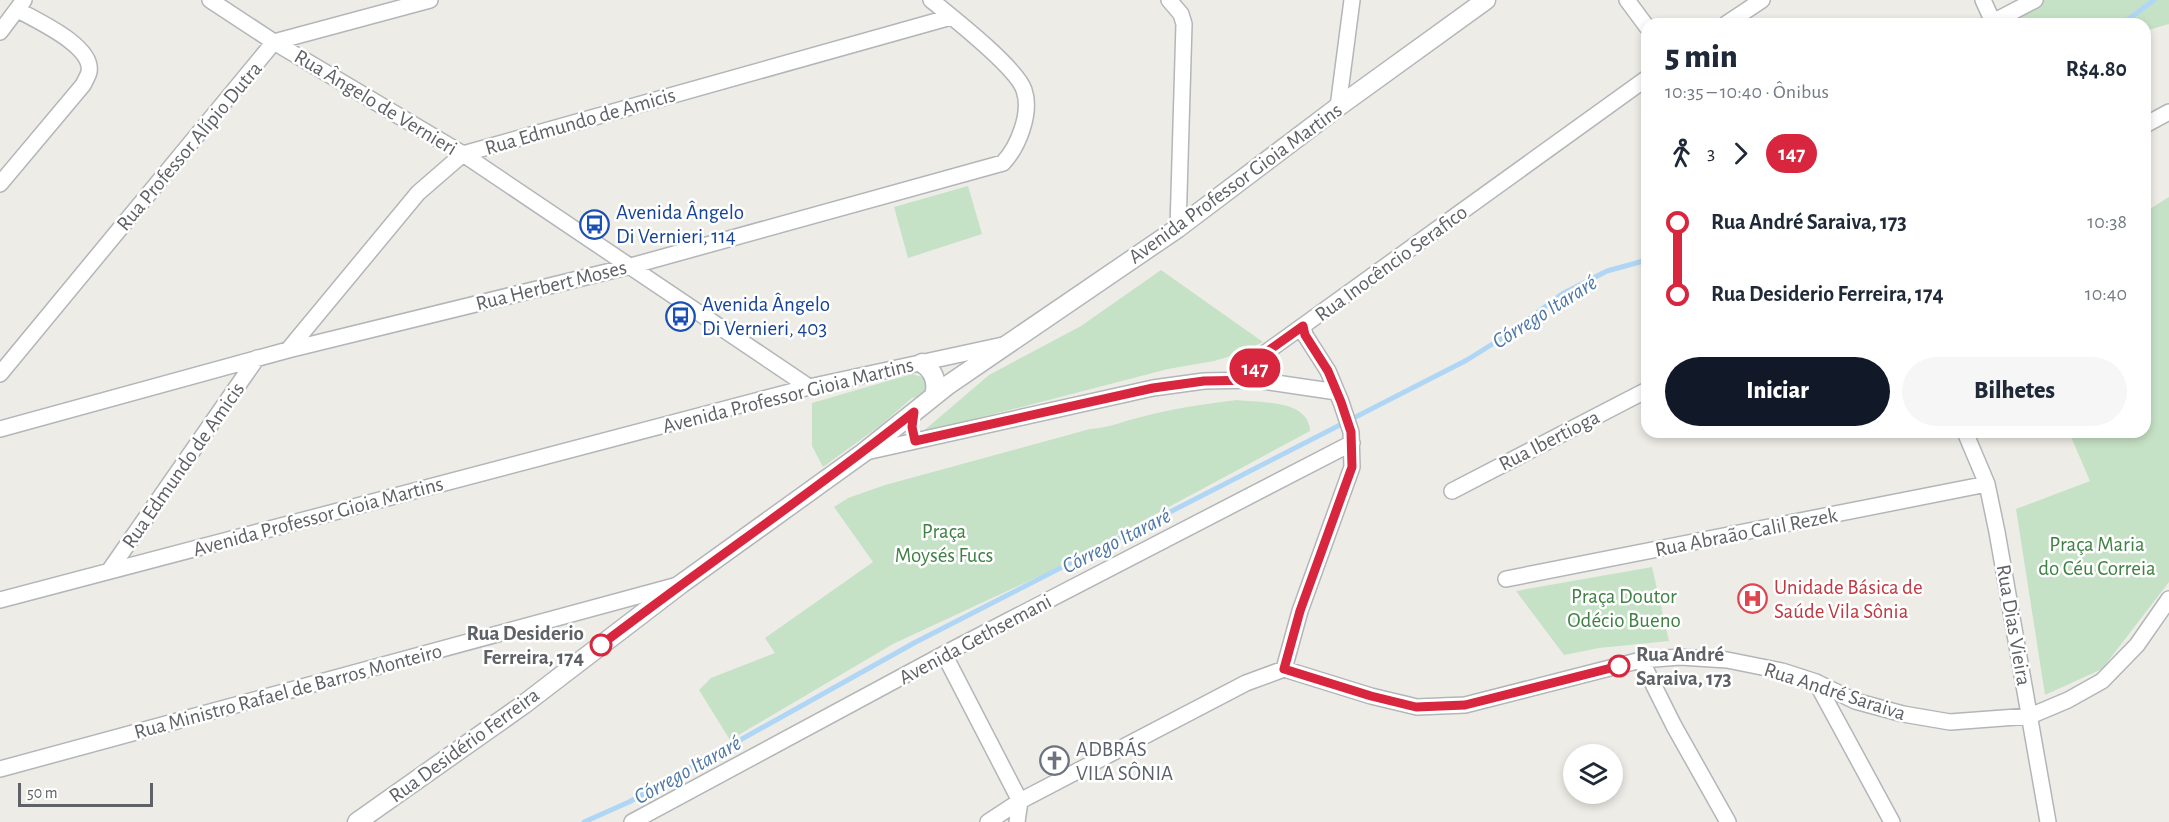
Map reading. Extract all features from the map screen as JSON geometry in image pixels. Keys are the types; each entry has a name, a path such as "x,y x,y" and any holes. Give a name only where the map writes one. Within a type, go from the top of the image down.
{"street":[{"name":"Rua Ângelo de Vernieri","path":"210,0 274,42 463,154 809,387"},
{"name":"Rua Professor Alípio Dutra","path":"0,374 274,42 430,0"},
{"name":"Rua Herbert Moses","path":"0,429 257,358 631,266 1003,163 1014,148 1024,122 1026,102 1024,89 1014,72 931,0"},
{"path":"1169,0 1181,14 1184,24 1178,228"},
{"path":"1338,107 1352,0"},
{"name":"Avenida Professor Gioia Martins","path":"0,600 809,387 1004,345 1078,298 1178,228 1338,107 1486,0"},
{"path":"1628,0 1641,18"},
{"path":"1735,18 1762,0"},
{"path":"1983,0 1988,18"},
{"path":"2000,18 2035,0"},
{"path":"0,32 21,5 75,44 87,59 89,72 83,85 0,184"},
{"name":"Rua Edmundo de Amicis","path":"288,350 418,193 463,154 951,17"},
{"name":"Rua Inocêncio Serafico","path":"1256,380 1255,369 1261,356 1641,82"},
{"path":"2151,122 2169,112"},
{"path":"988,822 1020,801 1246,683 1284,669 1300,611 1352,467 1352,438 1339,397 1328,371 1305,335 1303,326"},
{"name":"Rua Desidério Ferreira","path":"357,822 523,705 681,584 863,453 934,396 1004,345"},
{"name":"Rua Edmundo de Amicis","path":"108,571 257,358"},
{"path":"922,363 927,366 934,377 936,390 934,396"},
{"path":"1304,387 1316,383 1328,371"},
{"path":"863,453 1153,388 1204,381 1256,380 1304,387 1339,397"},
{"name":"Rua Ibertioga","path":"1452,491 1641,393"},
{"path":"914,412 912,427 915,441"},
{"name":"Avenida Gethsemani","path":"635,821 1352,438"},
{"name":"Rua Dias Vieira","path":"1968,438 1987,484 2048,822"},
{"name":"Rua Abraão Calil Rezek","path":"1506,579 1987,484"},
{"name":"Rua Ministro Rafael de Barros Monteiro","path":"0,769 681,584"},
{"name":"Rua André Saraiva","path":"1284,669 1371,696 1416,707 1465,705 1641,660 1680,657 1727,660 1782,671 1816,682 1855,701 1903,714 1950,722 2030,716 2068,700 2102,681 2138,645 2169,599"},
{"path":"944,654 1020,801 1017,822"},
{"path":"1641,660 1674,726 1728,822"},
{"path":"1816,682 1892,822"}],"green space":[{"path":"2044,0 2169,0 2169,24 2151,29 2151,18 2008,18"},
{"path":"968,186 982,234 908,258 894,207"},
{"name":"Praça Maria do Céu Correia","path":"2169,197 2169,582 2102,669 2045,695 2016,509 2090,481 2072,438 2151,438 2151,208"},
{"path":"1161,270 1263,342 1238,354 1214,361 1168,369 921,433 989,375 1081,326"},
{"path":"912,374 925,378 925,396 912,398 881,425 823,467 812,446 812,403"},
{"name":"Praça Moysés Fucs","path":"1237,400 1293,408 1308,421 1310,431 1046,573 893,644 730,740 699,690 711,678 775,653 765,638 873,562 834,507 848,498 885,485 1090,429 1168,411"},
{"name":"Praça Doutor Odécio Bueno","path":"1652,567 1669,641 1599,648 1564,655 1516,591"}],"waterway":[{"name":"Córrego Itararé","path":"2130,18 2154,0"},
{"name":"Córrego Itararé","path":"584,822 629,802 914,643 1467,360 1510,333 1562,294 1607,271 1641,262"}],"bus line":[{"name":"147","path":"601,645 681,584 863,453 914,412 912,427 915,441 1153,388 1204,381 1256,380 1255,369 1261,356 1303,326 1305,335 1328,371 1341,402 1353,443 1352,467 1300,611 1284,669 1371,696 1416,707 1465,705 1619,666"}],"place":[{"name":"Avenida Ângelo Di Vernieri, 114","path":"595,224"},
{"name":"Avenida Ângelo Di Vernieri, 403","path":"681,316"},
{"name":"Unidade Básica de Saúde Vila Sônia","path":"1753,599"},
{"name":"Rua Desiderio Ferreira, 174","path":"601,645"},
{"name":"Rua André Saraiva, 173","path":"1619,666"},
{"name":"ADBRÁS VILA SÔNIA","path":"1055,761"}]}
